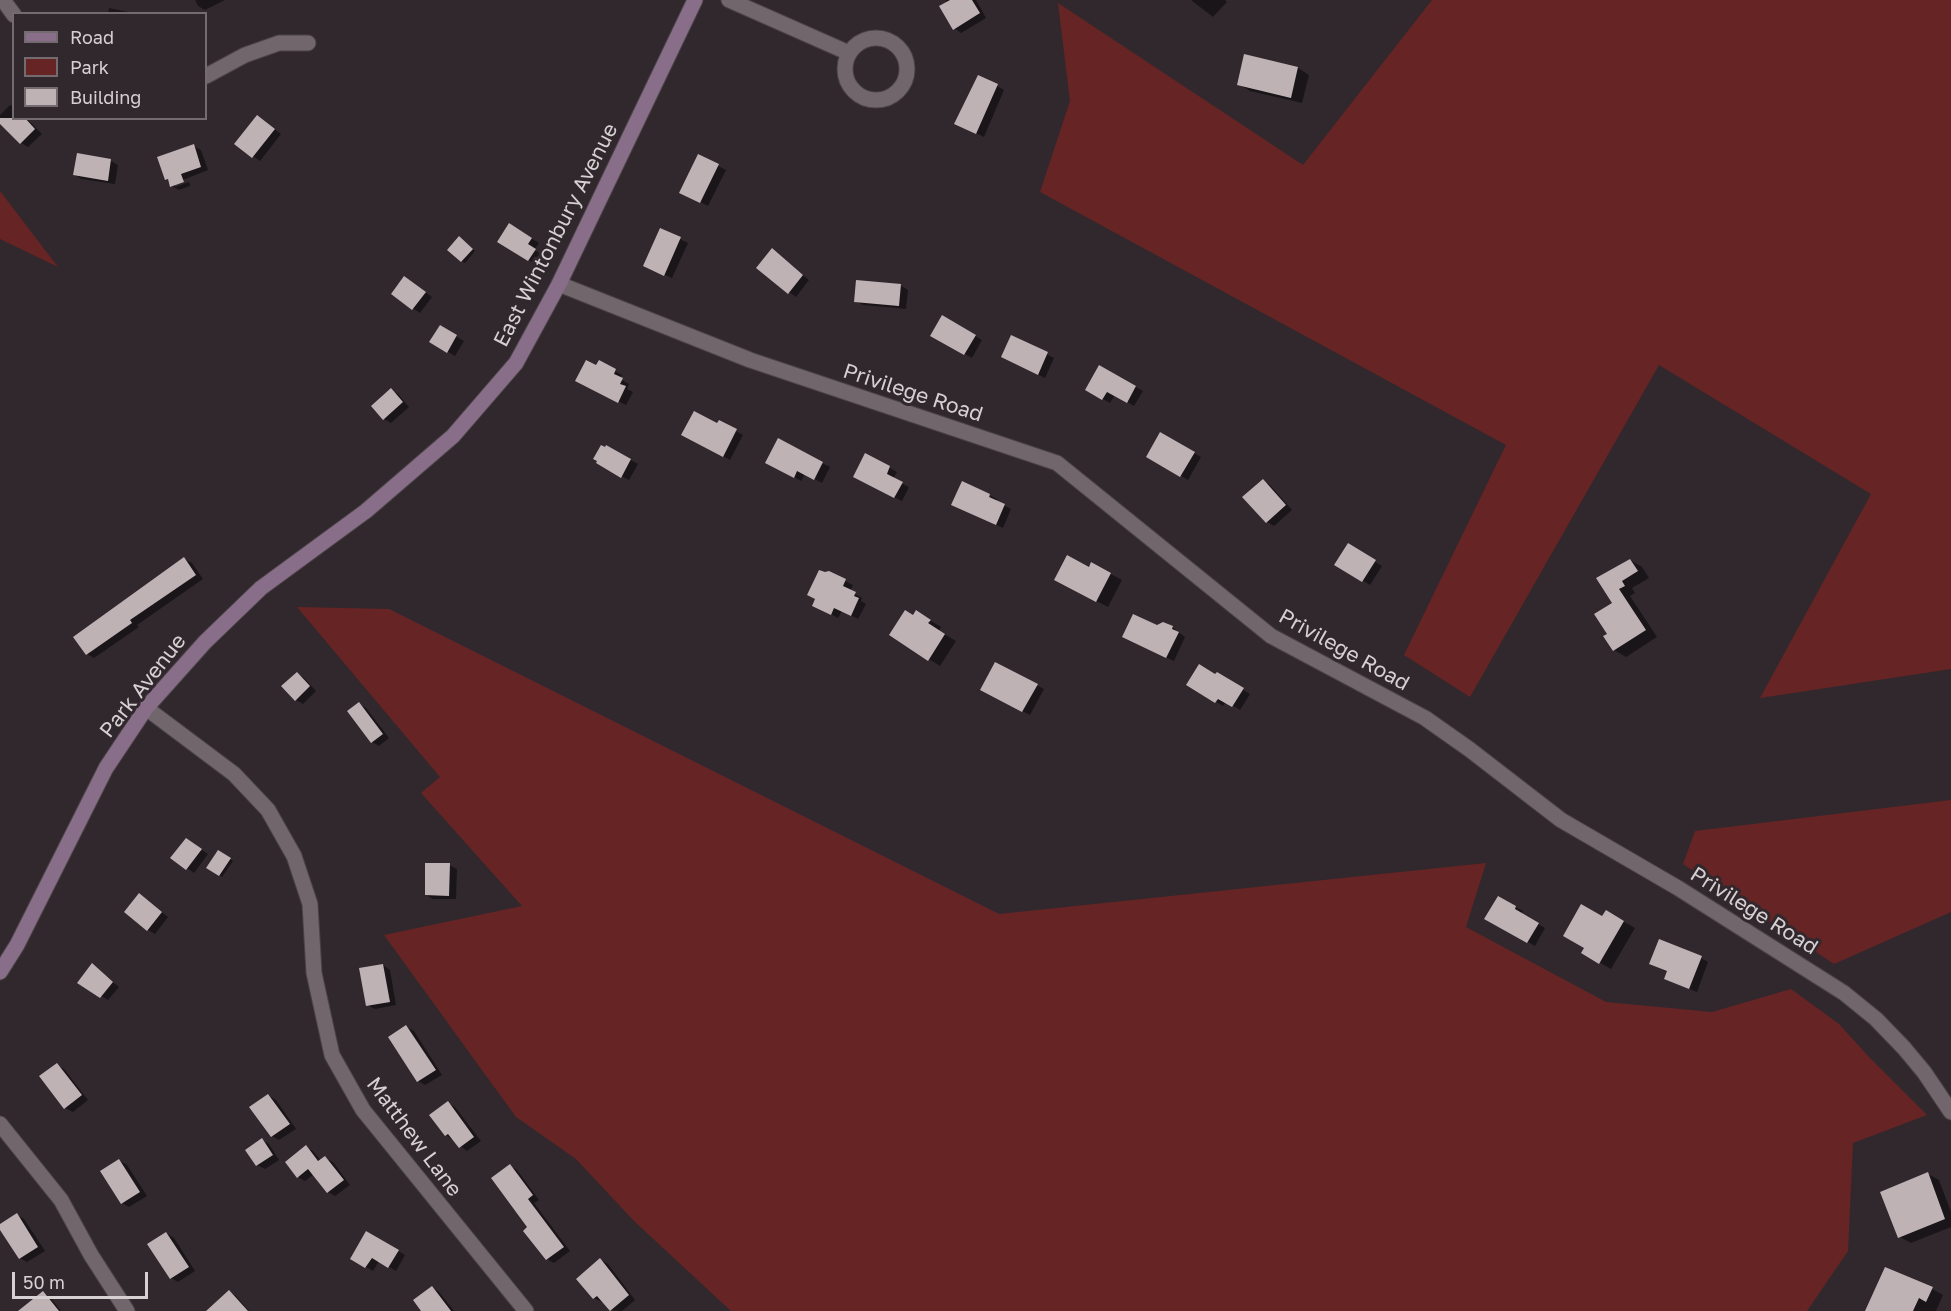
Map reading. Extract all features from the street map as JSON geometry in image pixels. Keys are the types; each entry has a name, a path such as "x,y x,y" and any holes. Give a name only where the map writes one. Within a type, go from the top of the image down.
{"main road":[{"name":"East Wintonbury Avenue","path":"366,511 453,436 516,363 560,284 695,0"},
{"name":"Park Avenue","path":"0,972 17,945 106,768 146,708 205,642 261,588 366,511"}],"street":[{"path":"3,0 12,12"},
{"path":"729,0 849,53"},
{"path":"883,39 892,42 904,57 906,66 902,85 896,92 878,100 860,96 852,89 845,72 849,53 864,40 883,39"},
{"path":"207,75 245,55 279,43 308,43"},
{"name":"Privilege Road","path":"560,284 750,360 1057,463 1271,636 1425,718 1561,820 1678,888 1844,993 1876,1019 1904,1048 1924,1072 1951,1112"},
{"name":"Matthew Lane","path":"146,708 234,774 268,810 294,856 310,904 314,974 332,1055 363,1110 526,1311"},
{"path":"0,1125 61,1200 91,1255 127,1311"}],"green space":[{"path":"1432,0 1951,0 1951,669 1760,698 1871,494 1659,365 1470,697 1404,655 1506,445 1040,192 1070,101 1058,3 1303,165"},
{"path":"0,191 58,267 0,239"},
{"path":"297,607 389,609 999,914 1486,863 1466,927 1606,1002 1712,1012 1791,989 1839,1024 1927,1115 1853,1143 1848,1251 1807,1311 731,1311 634,1221 576,1159 516,1117 384,935 522,906 421,793 440,777"},
{"path":"1951,800 1951,912 1834,964 1683,864 1695,831"}],"building":[{"path":"950,0 972,0 980,13 953,30 939,6"},
{"path":"1244,54 1298,67 1291,98 1237,85"},
{"path":"978,75 998,84 976,134 954,124"},
{"path":"257,115 275,129 252,158 234,144"},
{"path":"0,118 27,120 35,129 20,144 0,124"},
{"path":"194,144 201,167 181,174 184,182 170,187 168,179 165,180 157,157"},
{"path":"77,153 111,159 108,181 73,175"},
{"path":"698,154 719,164 700,203 679,193"},
{"path":"509,223 532,238 528,244 536,249 528,261 497,242"},
{"path":"660,228 681,237 664,276 643,266"},
{"path":"459,236 473,249 461,262 447,250"},
{"path":"772,248 803,275 788,294 756,268"},
{"path":"404,276 426,292 412,310 391,294"},
{"path":"856,280 901,284 899,306 854,302"},
{"path":"942,315 976,335 964,355 930,336"},
{"path":"440,325 457,335 447,353 429,342"},
{"path":"1011,335 1048,352 1038,375 1001,357"},
{"path":"586,360 596,365 599,360 616,369 614,374 623,378 620,384 626,386 618,403 575,381"},
{"path":"1099,365 1136,386 1127,403 1107,392 1102,400 1085,390"},
{"path":"391,388 403,402 383,420 371,406"},
{"path":"694,411 717,423 719,420 737,429 723,457 681,435"},
{"path":"1160,432 1195,452 1180,477 1146,457"},
{"path":"778,438 823,462 814,480 797,471 794,478 765,463"},
{"path":"601,445 605,447 606,445 631,459 621,478 593,459"},
{"path":"865,453 890,466 887,474 903,482 894,498 853,477"},
{"path":"1263,479 1286,505 1266,523 1242,497"},
{"path":"962,481 1005,504 996,525 951,505"},
{"path":"1348,543 1376,560 1362,582 1334,565"},
{"path":"1067,555 1089,567 1091,562 1111,573 1096,602 1054,580"},
{"path":"184,557 196,575 130,620 132,623 86,655 73,637"},
{"path":"1630,559 1638,571 1622,581 1625,586 1619,589 1646,630 1613,651 1603,636 1607,634 1594,614 1612,603 1596,578"},
{"path":"819,570 829,571 846,579 843,586 856,592 854,596 859,598 851,616 834,608 831,615 812,606 815,599 807,595"},
{"path":"905,610 913,615 916,610 931,620 928,623 945,634 928,661 889,635"},
{"path":"1133,614 1157,625 1163,622 1173,626 1172,629 1179,632 1166,658 1122,637"},
{"path":"995,662 1038,684 1022,712 980,690"},
{"path":"1199,664 1244,688 1232,707 1218,699 1215,703 1186,685"},
{"path":"297,672 310,686 295,701 281,686"},
{"path":"359,702 383,734 371,743 347,711"},
{"path":"186,838 202,849 186,870 170,858"},
{"path":"218,850 231,858 219,876 206,868"},
{"path":"425,863 450,863 449,896 425,895"},
{"path":"139,893 162,912 147,931 124,912"},
{"path":"1498,896 1539,923 1527,943 1484,919"},
{"path":"1581,904 1602,916 1606,910 1624,921 1599,964 1581,953 1584,948 1563,936"},
{"path":"1659,939 1702,956 1689,989 1664,979 1667,971 1649,964"},
{"path":"92,963 113,982 100,998 77,983"},
{"path":"383,964 390,1002 366,1006 359,968"},
{"path":"406,1025 436,1070 417,1082 388,1037"},
{"path":"57,1063 82,1095 64,1109 39,1076"},
{"path":"268,1094 290,1124 271,1137 249,1107"},
{"path":"448,1101 474,1137 459,1148 448,1134 445,1136 429,1115"},
{"path":"262,1138 273,1155 256,1166 245,1150"},
{"path":"306,1145 318,1161 325,1156 344,1180 327,1193 308,1169 297,1178 285,1162"},
{"path":"119,1159 140,1192 121,1204 100,1171"},
{"path":"510,1164 533,1195 528,1199 564,1247 546,1260 523,1231 527,1227 491,1178"},
{"path":"1928,1172 1945,1219 1898,1238 1880,1192"},
{"path":"17,1213 38,1247 19,1259 0,1230 0,1224"},
{"path":"366,1231 399,1250 388,1268 372,1258 365,1268 350,1259"},
{"path":"166,1232 189,1267 170,1279 147,1244"},
{"path":"600,1258 629,1295 610,1311 597,1296 593,1299 576,1279"},
{"path":"1885,1267 1933,1287 1926,1302 1919,1298 1913,1311 1865,1311"},
{"path":"432,1286 451,1311 421,1311 413,1300"},
{"path":"229,1290 248,1311 206,1311"},
{"path":"43,1291 59,1311 18,1311"}]}
